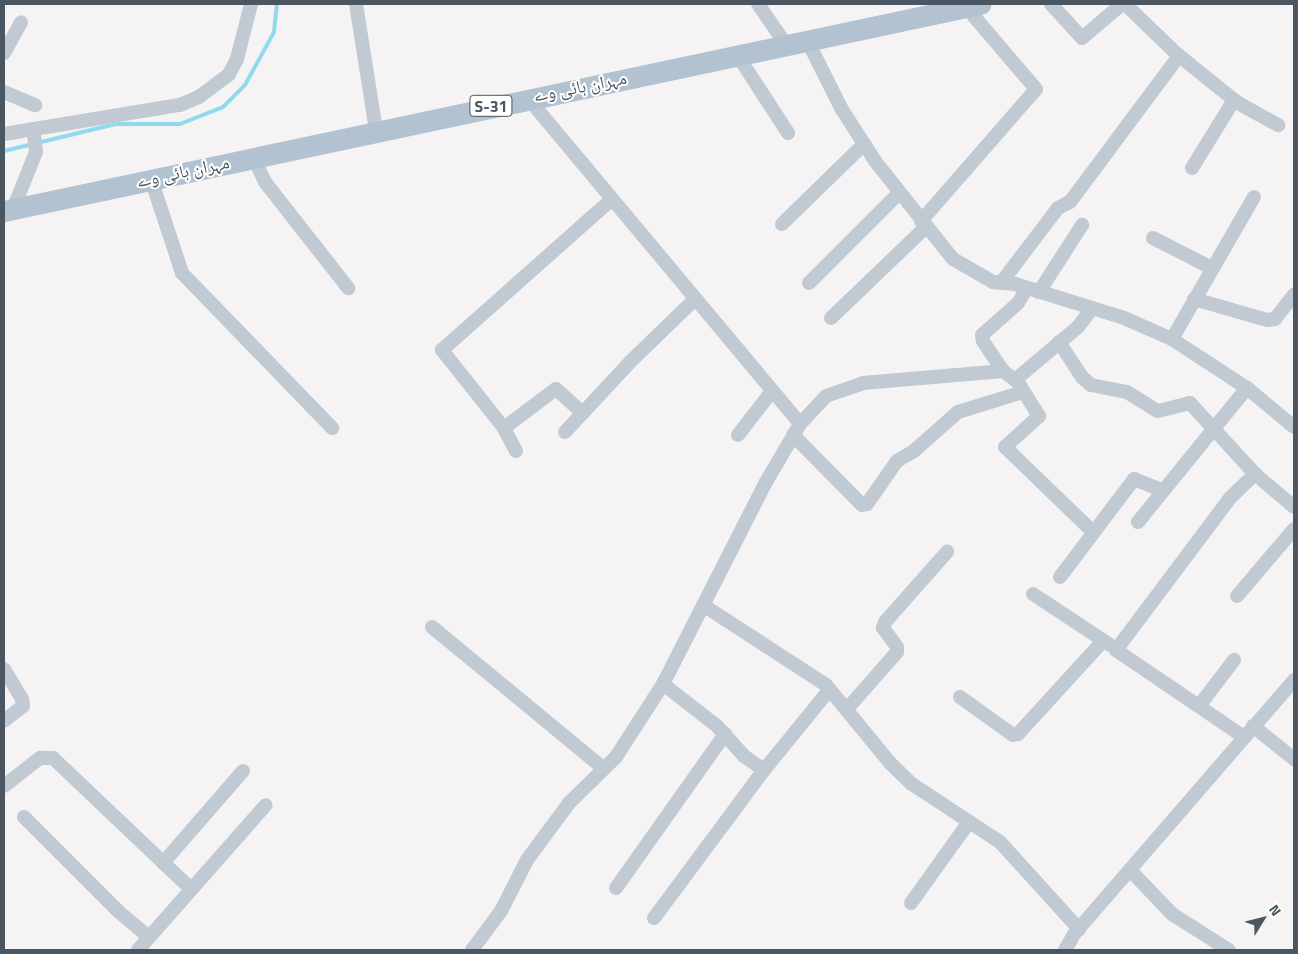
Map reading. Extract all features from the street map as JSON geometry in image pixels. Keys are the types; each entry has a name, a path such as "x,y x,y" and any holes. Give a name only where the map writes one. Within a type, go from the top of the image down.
{"main road":[{"name":"مہران ہائی وے","path":"8,210 534,96 808,42 973,5"}],"street":[{"path":"4,134 35,137 180,105 199,97 229,74 237,59 251,4"},
{"path":"356,4 376,130"},
{"path":"758,4 787,46"},
{"path":"1051,4 1082,38 1124,4 1179,56 1234,100 1278,125"},
{"path":"831,318 923,224 1036,89 973,5"},
{"path":"4,53 21,22"},
{"path":"808,42 841,108 864,144 899,193 953,259 993,282 1001,282 1033,290 1091,310 1124,318 1172,339 1247,388 1294,427"},
{"path":"738,56 788,133"},
{"path":"1001,282 1058,208 1070,202 1179,56"},
{"path":"4,92 35,105"},
{"path":"534,96 537,109 772,390 796,429 862,505 868,504 897,461 915,450 958,412 1023,392"},
{"path":"1192,168 1234,100"},
{"path":"8,210 35,137"},
{"path":"782,224 864,144"},
{"path":"252,157 265,182 348,288"},
{"path":"151,179 182,273 332,428"},
{"path":"809,283 899,193"},
{"path":"1172,339 1254,197"},
{"path":"516,451 504,428 442,350 612,199"},
{"path":"1082,225 1033,290 982,335 982,341 1004,371 1015,380 1040,416 1005,447 1094,532"},
{"path":"1153,238 1212,268"},
{"path":"1194,300 1267,320 1275,319 1294,295"},
{"path":"565,432 695,299"},
{"path":"1015,380 1060,342 1091,310"},
{"path":"1060,342 1082,377 1091,385 1127,392 1158,411 1190,403 1255,474 1294,507"},
{"path":"472,950 501,911 527,860 569,803 616,757 663,684 796,429 826,396 863,383 1004,371"},
{"path":"1138,522 1211,428 1247,388"},
{"path":"504,428 556,389 582,413"},
{"path":"738,435 772,390"},
{"path":"1116,650 1230,498 1255,474"},
{"path":"1060,577 1134,480 1163,491"},
{"path":"1237,596 1294,529"},
{"path":"847,709 897,652 898,648 883,628 885,622 947,552"},
{"path":"1033,594 1199,706 1249,731 1294,759"},
{"path":"703,605 830,689 890,764 912,784 1011,852 1079,929"},
{"path":"432,627 604,769"},
{"path":"960,697 1013,734 1018,734 1103,641"},
{"path":"1199,706 1234,660"},
{"path":"4,669 23,706 4,721"},
{"path":"1065,950 1079,929 1294,680"},
{"path":"663,684 725,734 744,756 764,770"},
{"path":"654,918 764,770 830,689"},
{"path":"616,888 725,734"},
{"path":"4,786 40,758 53,758 190,888"},
{"path":"163,863 243,771"},
{"path":"138,950 190,888 266,805"},
{"path":"24,817 119,912 149,937"},
{"path":"911,903 969,822"},
{"path":"1130,870 1172,914 1229,950"}],"waterway":[{"path":"4,151 116,124 180,124 223,107 245,85 274,32 277,4"}]}
